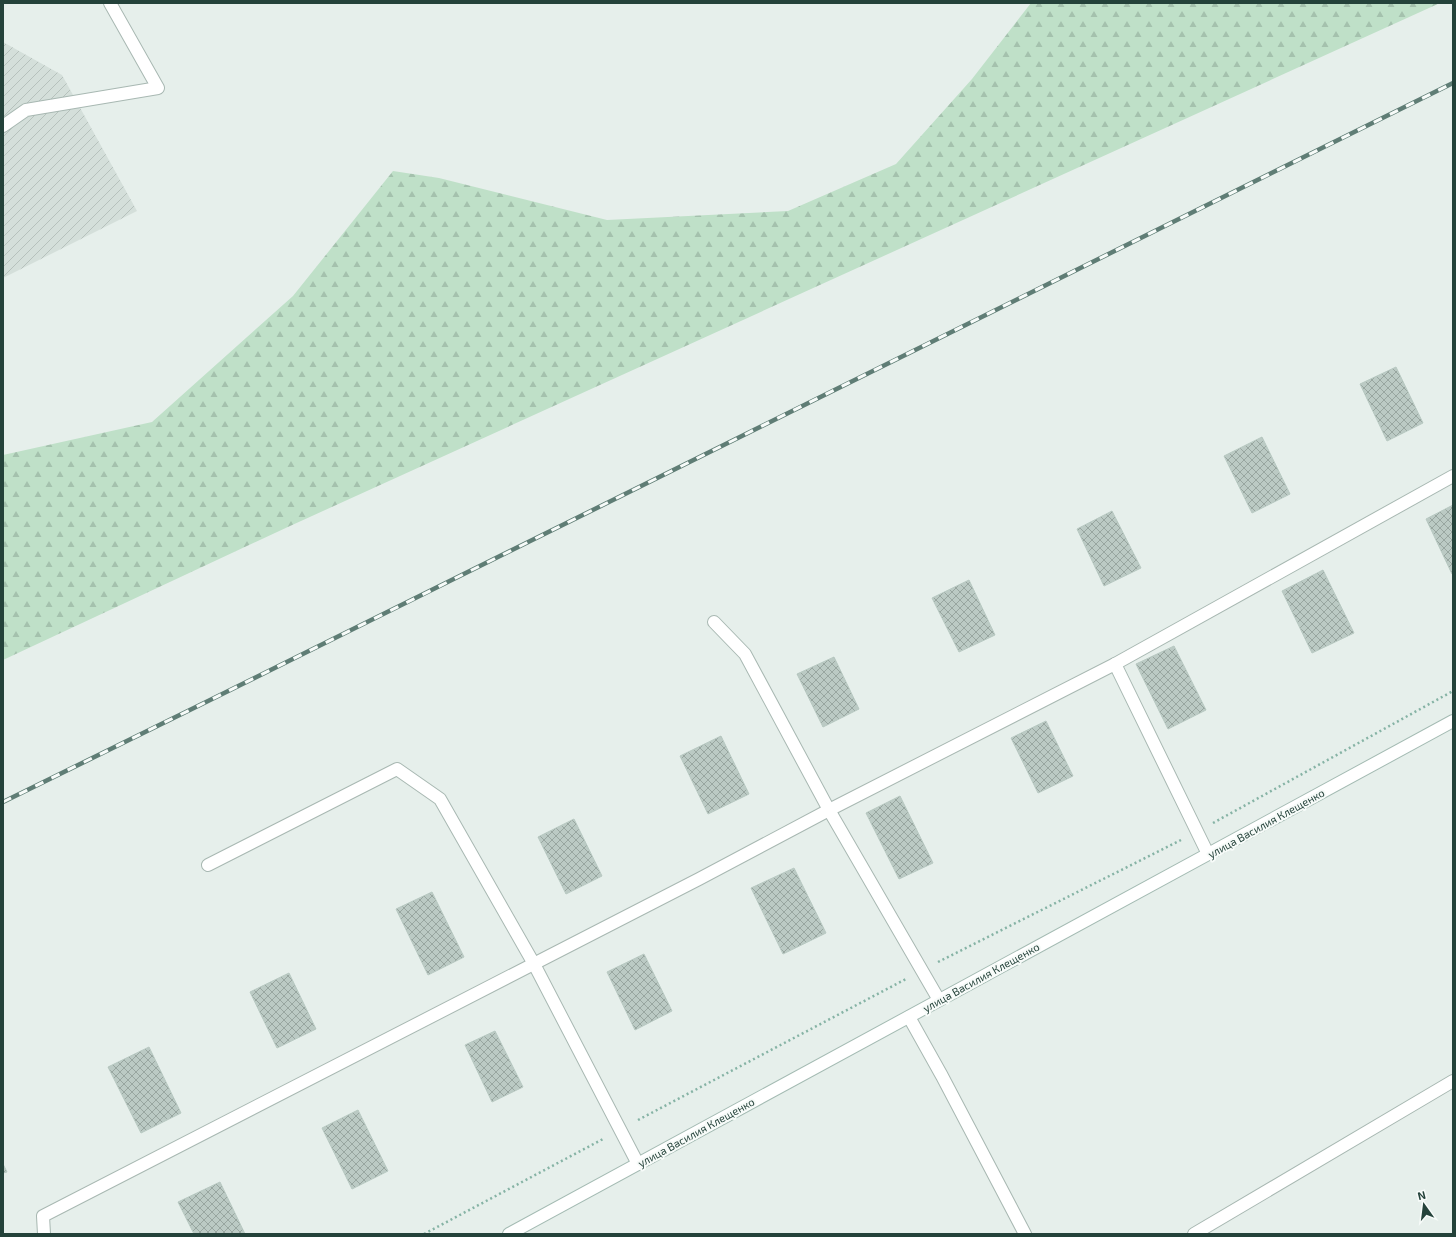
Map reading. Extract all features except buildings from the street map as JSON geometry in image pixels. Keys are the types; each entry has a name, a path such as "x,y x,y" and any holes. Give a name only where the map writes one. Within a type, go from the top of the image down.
{"street":[{"path":"3,126 26,110 158,88 110,3"},
{"path":"44,1234 43,1216 534,964 828,810 1115,664 1453,476"},
{"path":"714,622 746,654 828,810 939,1000"},
{"path":"1115,664 1208,854"},
{"name":"улица Василия Клещенко","path":"509,1234 1453,721"},
{"path":"208,865 397,770 440,799 534,964 638,1164"},
{"path":"909,1016 1025,1234"},
{"path":"1194,1234 1453,1081"}],"shaded area":[{"path":"3,42 62,75 137,211 3,278"}],"green space":[{"path":"1031,3 1440,3 290,526 3,660 3,455 152,422 293,296 393,171 439,178 607,220 788,211 896,164 972,79"}],"railway":[{"path":"3,802 1453,83"}]}
